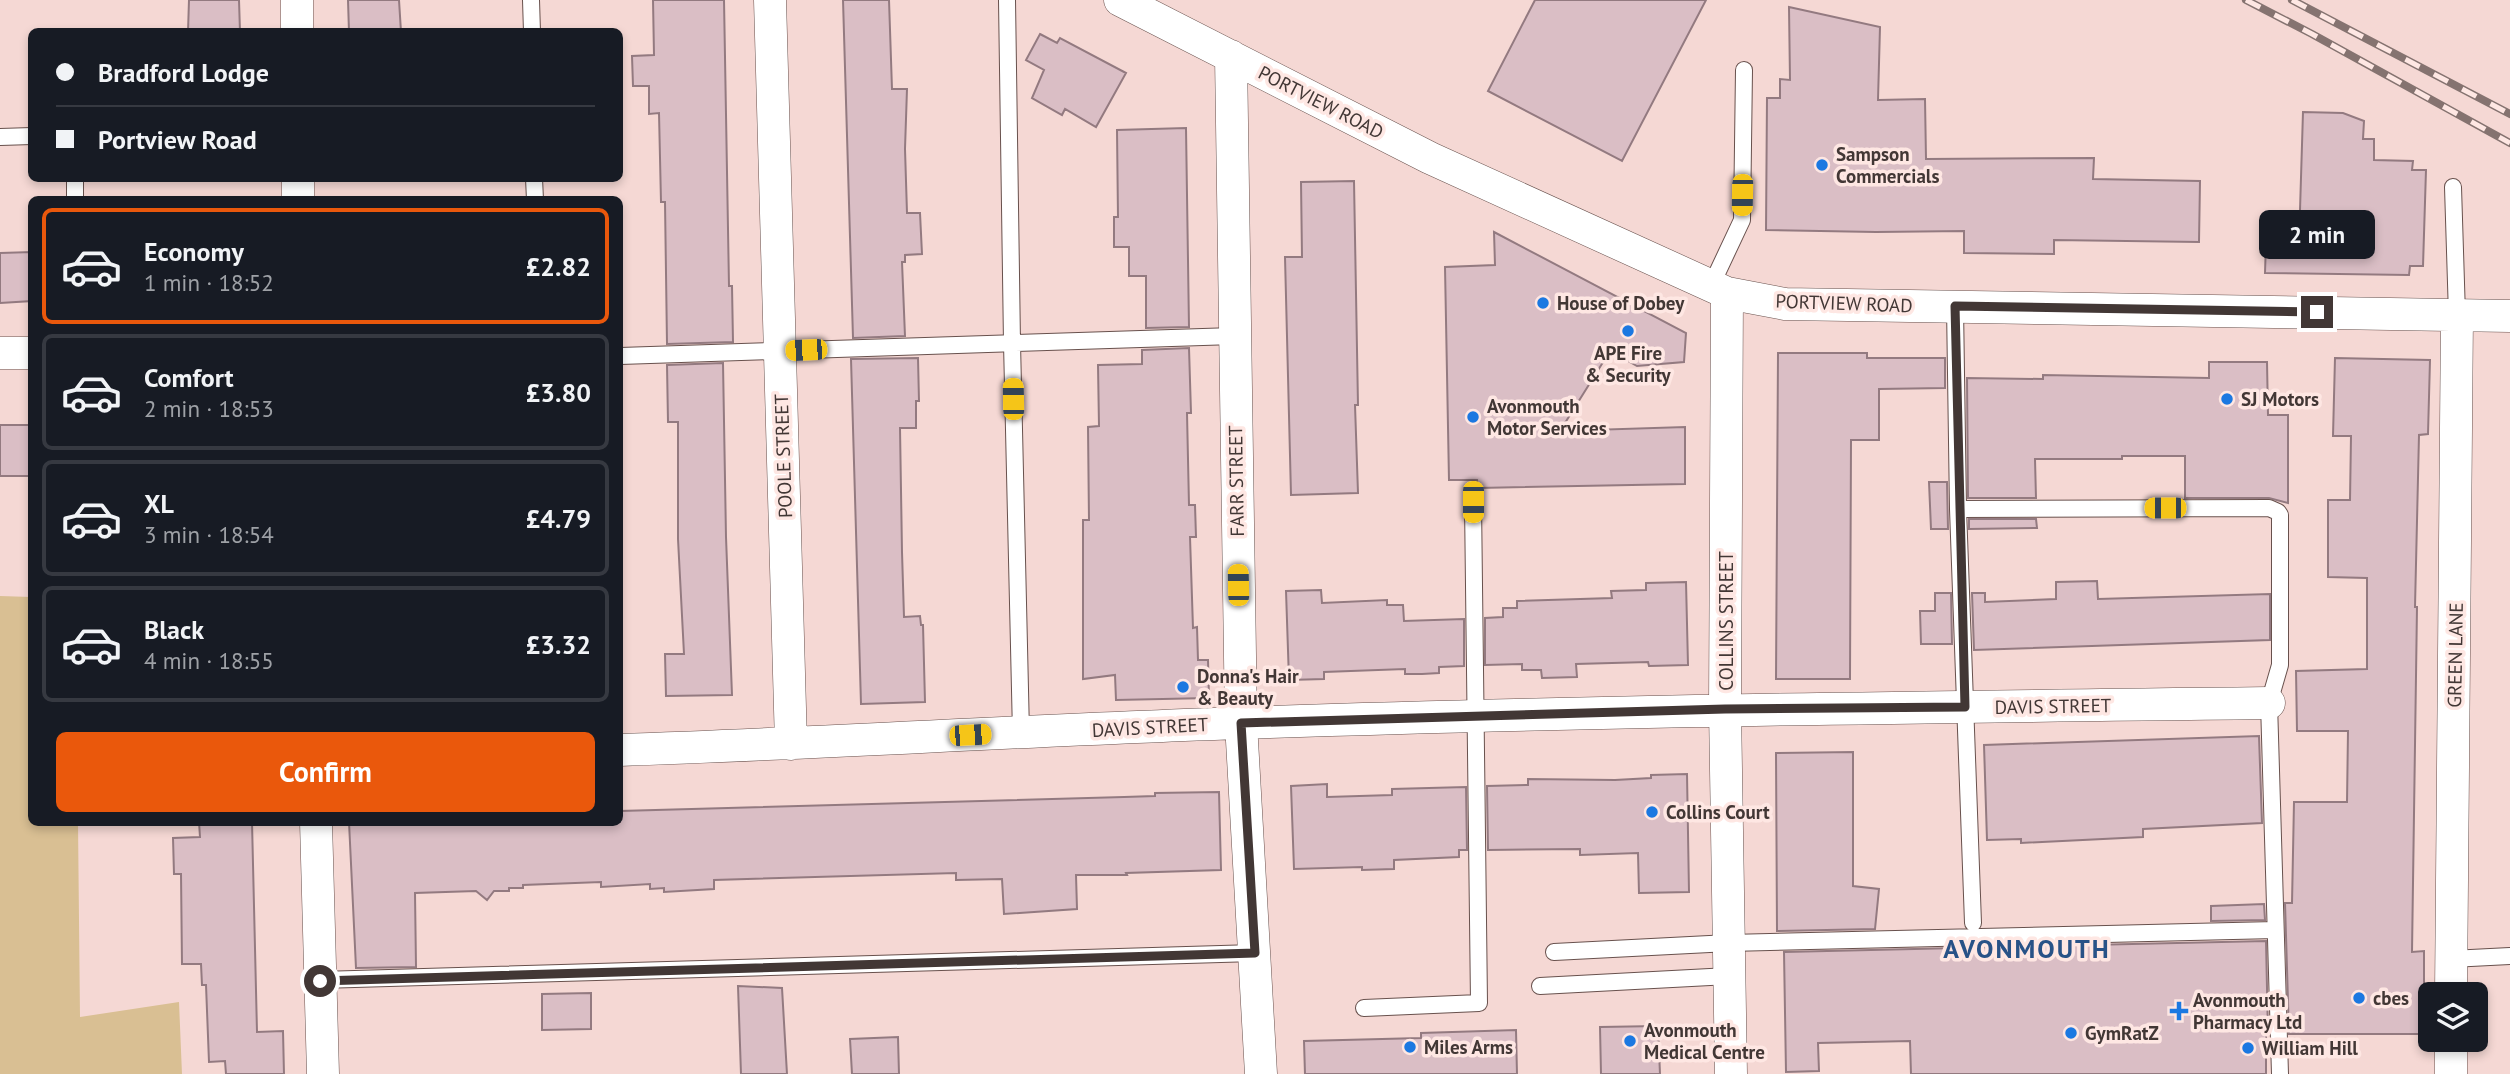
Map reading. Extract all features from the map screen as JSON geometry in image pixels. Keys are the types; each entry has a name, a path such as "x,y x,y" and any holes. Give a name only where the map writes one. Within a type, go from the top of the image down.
{"street":[{"path":"297,0 297,28"},
{"name":"POOLE STREET","path":"769,0 791,744"},
{"name":"PORTVIEW ROAD","path":"1120,0 1158,9 1231,56 1430,158 1719,290 1785,304 2510,316"},
{"name":"FARR STREET","path":"1231,56 1241,723 1261,1074"},
{"name":"COLLINS STREET","path":"1719,290 1731,1074"},
{"name":"GREEN LANE","path":"2451,982 2457,315"},
{"path":"0,353 28,353"},
{"name":"DAVIS STREET","path":"623,750 1241,723 1475,716 1725,709 2269,703"},
{"path":"316,826 323,1074"},
{"path":"2451,1052 2451,1074"}],"lane":[{"path":"531,0 532,28"},
{"path":"1007,0 1021,733"},
{"path":"1719,290 1742,220 1744,70"},
{"path":"0,136 28,136"},
{"path":"2453,187 2457,315"},
{"path":"1955,306 1958,509 1973,923"},
{"path":"623,356 1234,337"},
{"path":"1364,1008 1479,1003 1473,502"},
{"path":"1958,509 2276,510 2280,515 2280,665 2269,703 2280,1074"},
{"path":"1554,952 1729,943 2275,929"},
{"path":"320,981 1255,953"},
{"path":"2451,959 2510,956"},
{"path":"1539,986 1729,976"}],"shaded area":[{"path":"0,596 28,597 28,826 78,826 80,1017 179,1002 182,1074 0,1074"}],"building":[{"path":"189,0 239,0 240,28 188,28"},
{"path":"348,0 399,0 401,28 349,28"},
{"path":"653,0 724,0 729,286 732,286 733,342 667,344 665,202 661,202 659,113 649,114 649,86 633,86 632,56 654,55"},
{"path":"843,0 889,0 892,89 907,89 907,213 920,213 922,254 905,255 905,262 902,262 905,336 853,338"},
{"path":"1535,0 1706,0 1622,161 1488,91"},
{"path":"1789,7 1880,27 1878,100 1925,99 1926,159 2094,158 2093,179 2200,181 2199,242 2054,240 2054,254 1964,253 1964,231 1766,230 1767,98 1780,98 1780,79 1790,80"},
{"path":"1040,34 1057,43 1060,38 1126,73 1096,127 1065,109 1062,115 1032,98 1044,70 1026,60"},
{"path":"2303,112 2343,113 2364,121 2363,139 2374,139 2374,160 2413,161 2412,170 2426,170 2423,266 2410,266 2409,275 2265,273 2266,242 2299,243"},
{"path":"1186,128 1189,327 1146,328 1146,276 1129,276 1129,247 1114,247 1114,217 1118,217 1117,130"},
{"path":"1354,181 1358,493 1291,495 1285,257 1302,257 1301,182"},
{"path":"1494,232 1686,333 1684,362 1637,366 1610,351 1560,431 1685,427 1685,484 1478,488 1477,480 1449,480 1445,267 1495,265"},
{"path":"28,252 28,301 0,303 0,253"},
{"path":"1189,348 1189,505 1195,505 1196,537 1190,537 1193,628 1197,627 1198,660 1208,660 1209,698 1116,700 1115,675 1083,679 1083,520 1089,520 1088,427 1099,426 1098,365 1142,364 1142,350"},
{"path":"1778,353 1867,353 1867,358 1945,358 1945,388 1879,389 1879,440 1851,440 1850,679 1776,679"},
{"path":"918,358 919,401 916,401 916,428 900,428 902,552 904,617 920,616 923,625 925,702 861,704 851,359"},
{"path":"2335,358 2430,360 2428,434 2419,435 2415,607 2412,952 2424,951 2424,982 2418,982 2418,1034 2289,1034 2285,903 2292,903 2294,802 2347,802 2348,731 2297,731 2296,671 2367,669 2367,578 2328,577 2328,500 2350,500 2351,436 2333,436"},
{"path":"2209,362 2267,362 2268,415 2288,415 2288,503 2269,498 2185,498 2185,456 2035,459 2036,498 1968,498 1967,378 2043,379 2043,375 2209,378"},
{"path":"723,363 732,695 666,696 665,654 684,654 678,539 678,422 668,422 667,365"},
{"path":"0,425 28,425 28,476 0,476"},
{"path":"1929,482 1947,482 1948,529 1931,529"},
{"path":"1969,519 2036,519 2037,528 1969,529"},
{"path":"2097,581 2098,599 2270,594 2270,640 1974,650 1972,593 1985,593 1985,602 2056,599 2056,582"},
{"path":"1686,582 1688,665 1649,666 1648,662 1576,664 1577,677 1542,678 1541,670 1522,670 1522,664 1485,665 1485,618 1503,617 1503,608 1517,608 1517,601 1612,598 1611,591 1646,590 1646,583"},
{"path":"1321,590 1322,603 1387,600 1387,605 1403,605 1404,621 1464,619 1464,666 1439,667 1439,673 1422,674 1405,674 1405,669 1324,672 1324,679 1289,680 1286,591"},
{"path":"1935,593 1951,593 1952,644 1921,644 1920,611 1935,611"},
{"path":"2259,736 2262,823 2143,829 2143,837 2021,843 2021,839 1987,840 1984,745"},
{"path":"1853,752 1853,886 1879,889 1875,929 1777,931 1776,753"},
{"path":"1687,774 1689,892 1639,893 1638,853 1580,855 1580,849 1488,850 1487,786 1528,785 1528,779 1615,780"},
{"path":"1327,784 1327,797 1392,795 1392,789 1466,787 1467,850 1459,850 1459,857 1394,860 1394,869 1294,869 1291,786"},
{"path":"1219,792 1221,870 1076,875 1077,909 1004,914 1002,879 956,880 956,873 714,880 714,889 664,892 664,888 650,889 650,884 601,887 601,882 523,885 523,888 509,888 509,891 494,891 487,900 476,891 415,893 416,967 356,968 349,826 623,826 623,811 1155,796 1155,793"},
{"path":"199,826 252,826 257,1032 283,1031 284,1074 226,1074 225,1061 209,1062 206,985 202,985 201,964 182,964 181,874 174,874 173,838 200,837"},
{"path":"2264,904 2265,920 2211,921 2211,906"},
{"path":"2266,941 2266,1074 1911,1074 1910,1041 1818,1043 1819,1071 1786,1072 1784,952"},
{"path":"738,986 782,988 787,1074 741,1074"},
{"path":"591,993 591,1029 542,1030 542,994"},
{"path":"1658,1026 1660,1074 1601,1074 1600,1027"},
{"name":"Miles Arms","path":"1516,1030 1517,1074 1305,1074 1304,1041 1421,1038 1421,1033"},
{"path":"898,1037 899,1074 852,1074 850,1039"}],"railway":[{"path":"2246,0 2510,143"},
{"path":"2292,0 2510,114"}],"place":[{"name":"Sampson Commercials","path":"1822,165"},
{"name":"House of Dobey","path":"1543,303"},
{"name":"APE Fire & Security","path":"1628,331"},
{"name":"SJ Motors","path":"2227,399"},
{"name":"Avonmouth Motor Services","path":"1473,417"},
{"name":"Donna's Hair & Beauty","path":"1183,687"},
{"name":"Collins Court","path":"1652,812"},
{"name":"cbes","path":"2359,998"},
{"name":"Avonmouth Pharmacy Ltd","path":"2179,1011"},
{"name":"GymRatZ","path":"2071,1033"},
{"name":"Avonmouth Medical Centre","path":"1630,1041"},
{"name":"Miles Arms","path":"1410,1047"},
{"name":"William Hill","path":"2248,1048"}],"district":[{"name":"AVONMOUTH","path":"2027,948"}],"route":[{"path":"320,981 1255,953 1241,723 1725,709 1965,707 1955,306 2317,312"}]}
